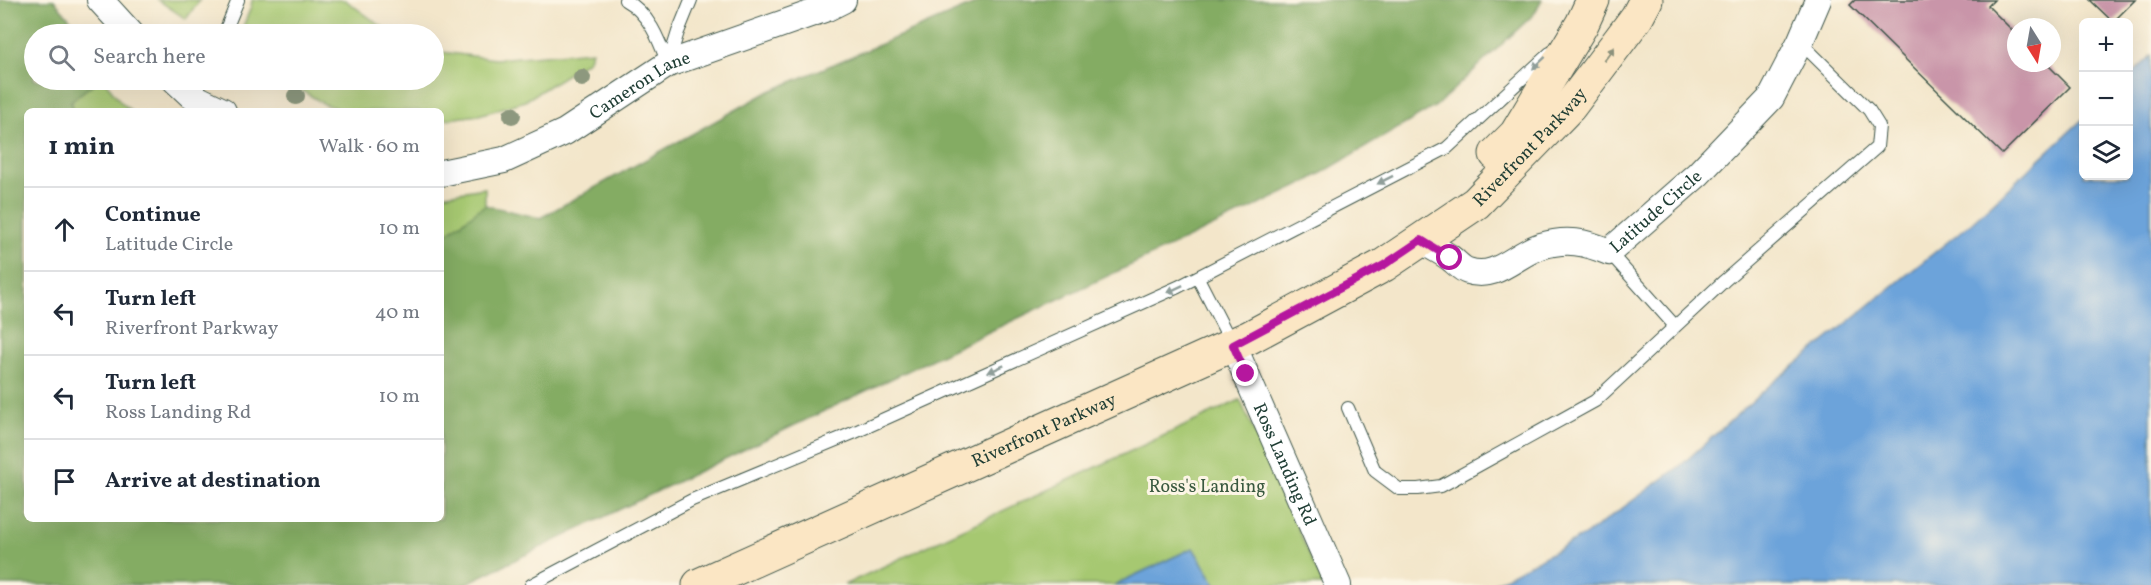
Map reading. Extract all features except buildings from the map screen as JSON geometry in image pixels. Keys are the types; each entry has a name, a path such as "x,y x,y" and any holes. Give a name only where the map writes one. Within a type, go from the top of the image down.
{"main road":[{"name":"Riverfront Parkway","path":"699,585 1233,345 1384,265 1476,203 1570,106 1637,17 1646,0"},
{"name":"Riverfront Parkway","path":"1384,265 1516,134 1588,12"}],"street":[{"path":"100,0 121,24"},
{"name":"Cameron Lane","path":"444,172 504,160 566,132 668,64 827,8 843,0"},
{"name":"Latitude Circle","path":"1421,240 1468,271 1485,273 1505,266 1520,255 1540,246 1560,242 1585,242 1609,252 1698,174 1771,99 1818,0"},
{"path":"196,90 219,108"},
{"name":"Ross Landing Rd","path":"1233,345 1338,585"}],"lane":[{"path":"228,24 238,0"},
{"path":"626,0 655,30 668,64"},
{"path":"668,64 691,0"},
{"path":"531,585 692,500 853,433 1198,278 1447,148 1588,12"},
{"path":"1348,408 1375,471 1399,489 1418,489 1441,486 1595,401 1724,280 1878,147 1879,126 1869,110 1800,42"},
{"path":"1609,252 1675,326"},
{"path":"1198,278 1233,345"}],"green space":[{"path":"0,0 54,0 74,24 24,24 24,90 85,90 71,101 73,108 24,108 24,522 444,522 444,236 485,205 540,218 768,92 984,0 1542,0 1534,14 1436,106 1303,184 980,336 463,585 0,585"},
{"path":"158,0 200,0 186,19"},
{"path":"252,0 345,0 378,24 244,24"},
{"path":"592,51 588,61 525,101 479,115 444,120 444,108 336,108 326,105 301,90 444,90 444,52 495,59"},
{"path":"85,90 112,90 128,108 73,108 71,101"},
{"path":"485,188 485,205 444,236 444,195"},
{"name":"Ross's Landing","path":"1240,400 1323,585 1216,585 1193,548 1114,585 844,585"}],"water":[{"path":"2151,56 2151,585 1491,585 1587,534 1680,466 1769,386 1971,223 2079,123 2079,180 2133,180 2133,73"},
{"path":"1193,548 1216,585 1114,585"}],"route":[{"path":"1246,374 1233,345 1384,265 1421,240 1450,258"}]}
